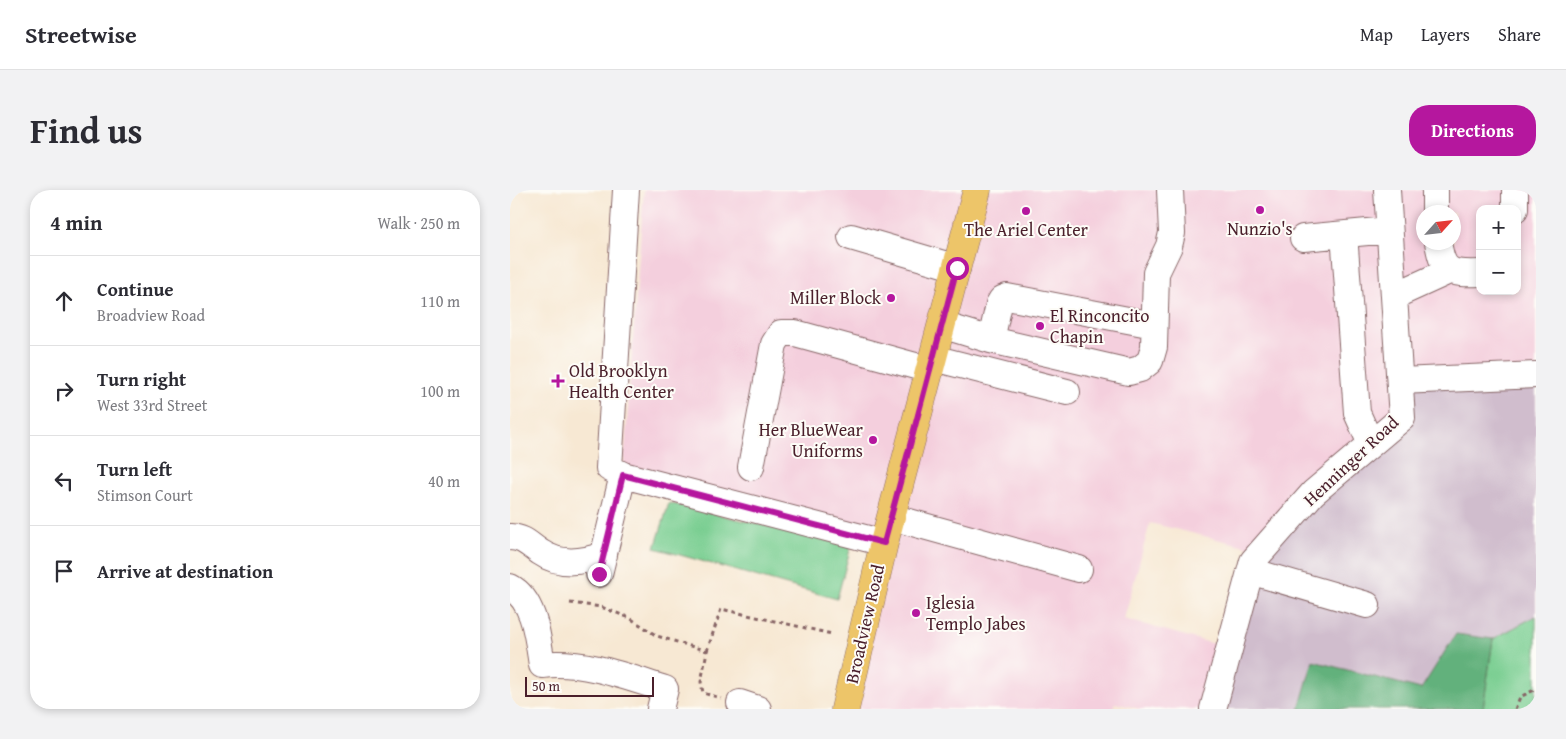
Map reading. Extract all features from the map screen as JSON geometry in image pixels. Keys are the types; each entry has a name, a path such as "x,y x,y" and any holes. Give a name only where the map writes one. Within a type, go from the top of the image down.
{"main road":[{"name":"Broadview Road","path":"844,709 887,530 977,190"}],"street":[{"path":"626,190 609,468 623,475 1079,569"},
{"path":"942,325 991,340 1128,372 1140,369 1150,360 1154,347 1156,273 1172,232 1170,190"},
{"name":"Henninger Road","path":"1213,709 1253,561 1313,493 1402,418 1387,190"},
{"path":"1435,190 1435,205"},
{"path":"1514,205 1515,190"},
{"path":"1302,238 1389,230"},
{"path":"851,237 957,268"},
{"path":"1344,247 1357,413 1371,444"},
{"path":"1439,250 1441,260 1449,271 1459,274 1476,273"},
{"path":"1394,296 1449,271"},
{"path":"991,340 999,304 1007,297 1154,325"},
{"path":"751,467 774,344 781,334 795,333 1067,392"},
{"path":"1400,381 1536,375"},
{"path":"510,537 521,538 542,554 559,560 602,565 623,475"},
{"path":"1250,571 1367,605"},
{"path":"510,587 521,594 529,608 537,636 542,665 556,664 614,674 665,689 660,709"}],"path":[{"path":"570,603 601,607 630,618 657,636 707,651"},
{"path":"749,706 703,693 701,682 707,651 721,609 832,634"},
{"path":"1515,709 1520,698 1536,689"}],"shaded area":[{"path":"644,190 1536,190 1536,375 1402,418 1262,550 1150,523 1124,619 1229,648 1213,709 1140,709 1115,703 1113,709 845,709 884,543 623,475"},
{"path":"1536,375 1536,616 1493,639 1456,634 1421,689 1313,661 1299,709 1213,709 1253,561 1402,418 1400,381"}],"green space":[{"path":"669,503 851,546 837,599 655,548"},
{"path":"1536,616 1536,709 1483,709 1493,639"},
{"path":"1456,634 1493,639 1483,709 1299,709 1313,661 1421,689"}],"place":[{"name":"Nunzio's","path":"1260,210"},
{"name":"The Ariel Center","path":"1026,211"},
{"name":"Miller Block","path":"891,298"},
{"name":"El Rinconcito Chapin","path":"1040,326"},
{"name":"Old Brooklyn Health Center","path":"558,381"},
{"name":"Her BlueWear Uniforms","path":"873,440"},
{"name":"Iglesia Templo Jabes","path":"916,613"}],"route":[{"path":"599,574 623,475 884,543 957,268"}]}
